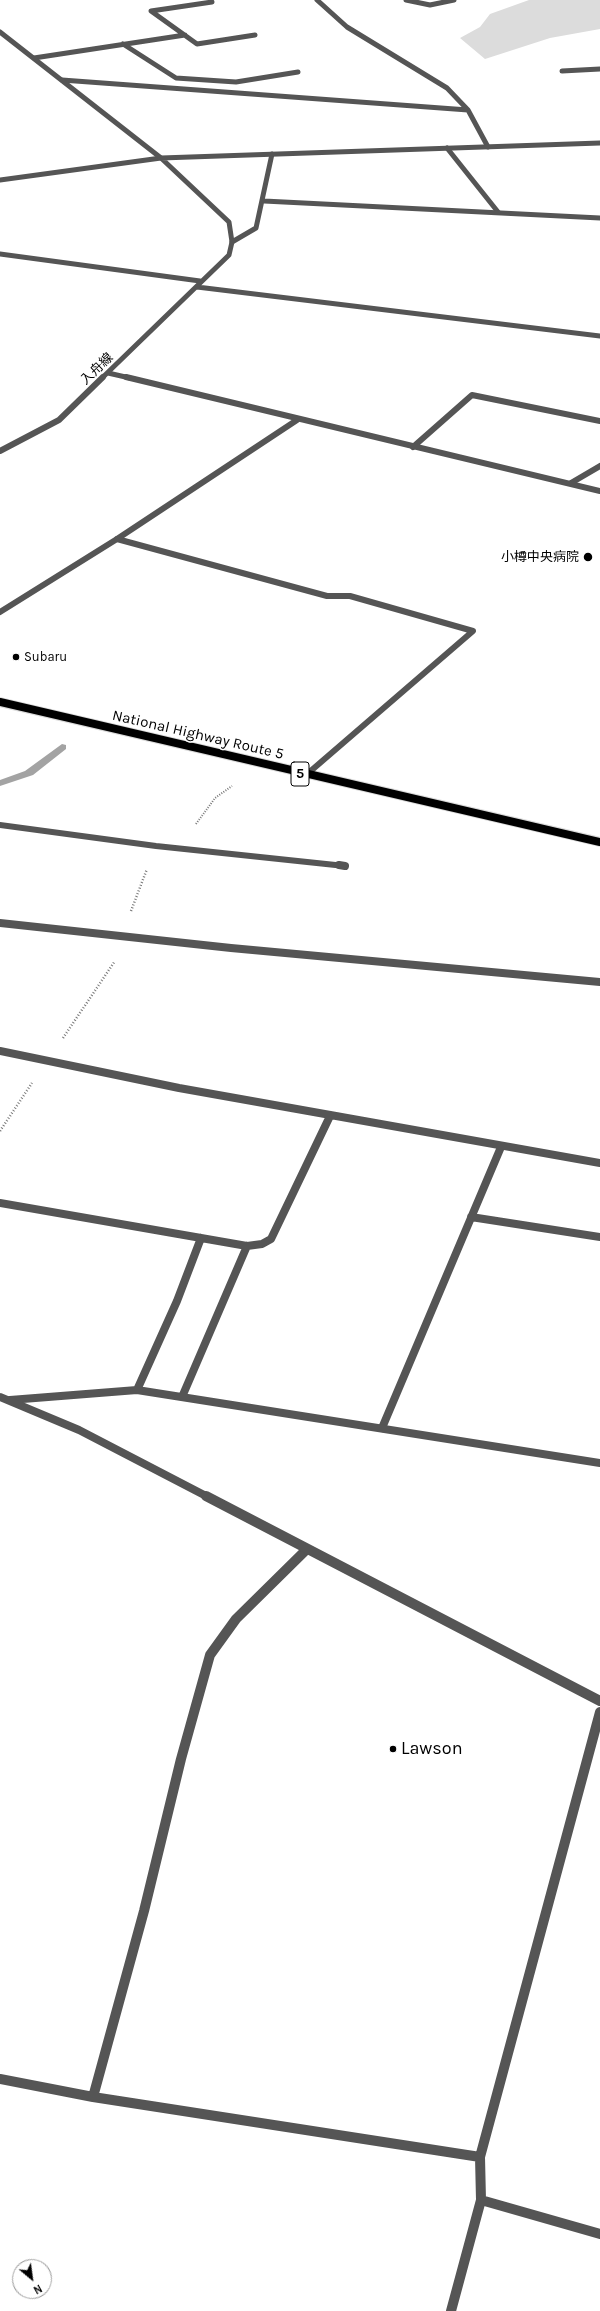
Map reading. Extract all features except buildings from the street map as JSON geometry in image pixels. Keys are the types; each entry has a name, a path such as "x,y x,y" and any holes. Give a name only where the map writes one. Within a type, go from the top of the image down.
{"highway":[{"name":"National Highway Route 5","path":"0,702 306,775 600,842"}],"street":[{"path":"317,0 347,27 446,88 468,110 488,147"},
{"path":"406,0 421,6 447,3 454,0"},
{"path":"212,2 151,11 197,44 254,35"},
{"path":"0,32 161,158 229,222 232,242 256,228 264,201 272,154"},
{"path":"34,58 185,35"},
{"path":"123,44 176,78 236,82 298,72"},
{"path":"562,71 600,69"},
{"path":"62,80 468,110"},
{"path":"0,180 161,158 600,143"},
{"path":"447,148 498,212"},
{"path":"264,201 600,218"},
{"name":"入舟線","path":"0,451 58,420 229,255 232,242"},
{"path":"0,254 199,284 600,336"},
{"path":"108,373 297,420 600,491"},
{"path":"413,447 472,395 600,421"},
{"path":"0,612 117,539 297,420"},
{"path":"571,483 600,466"},
{"path":"117,539 327,596 350,596 473,631 306,775"},
{"path":"0,825 156,846 345,866"},
{"path":"0,924 600,982"},
{"path":"0,1051 330,1116 501,1147 600,1163"},
{"path":"0,1203 247,1246 262,1244 271,1239 330,1116"},
{"path":"382,1428 501,1147"},
{"path":"471,1217 600,1237"},
{"path":"137,1390 177,1301 201,1238"},
{"path":"182,1397 247,1246"},
{"path":"10,1400 137,1390 600,1463"},
{"path":"0,1397 79,1430 306,1550 600,1701"},
{"path":"93,2097 144,1911 181,1759 210,1655 236,1619 306,1550"},
{"path":"451,2311 481,2200 480,2157 600,1712"},
{"path":"0,2079 93,2097 480,2157"},
{"path":"481,2200 600,2234"}],"path":[{"path":"178,848 215,798 232,786"},
{"path":"121,936 156,846"},
{"path":"0,1131 131,937"}],"shaded area":[{"path":"529,0 600,0 600,29 550,38 485,59 460,38 480,27 490,14"}],"waterway":[{"path":"0,783 29,773 62,747"}],"place":[{"name":"小樽中央病院","path":"588,557"},
{"name":"Subaru","path":"16,657"},
{"name":"Lawson","path":"393,1749"}]}
